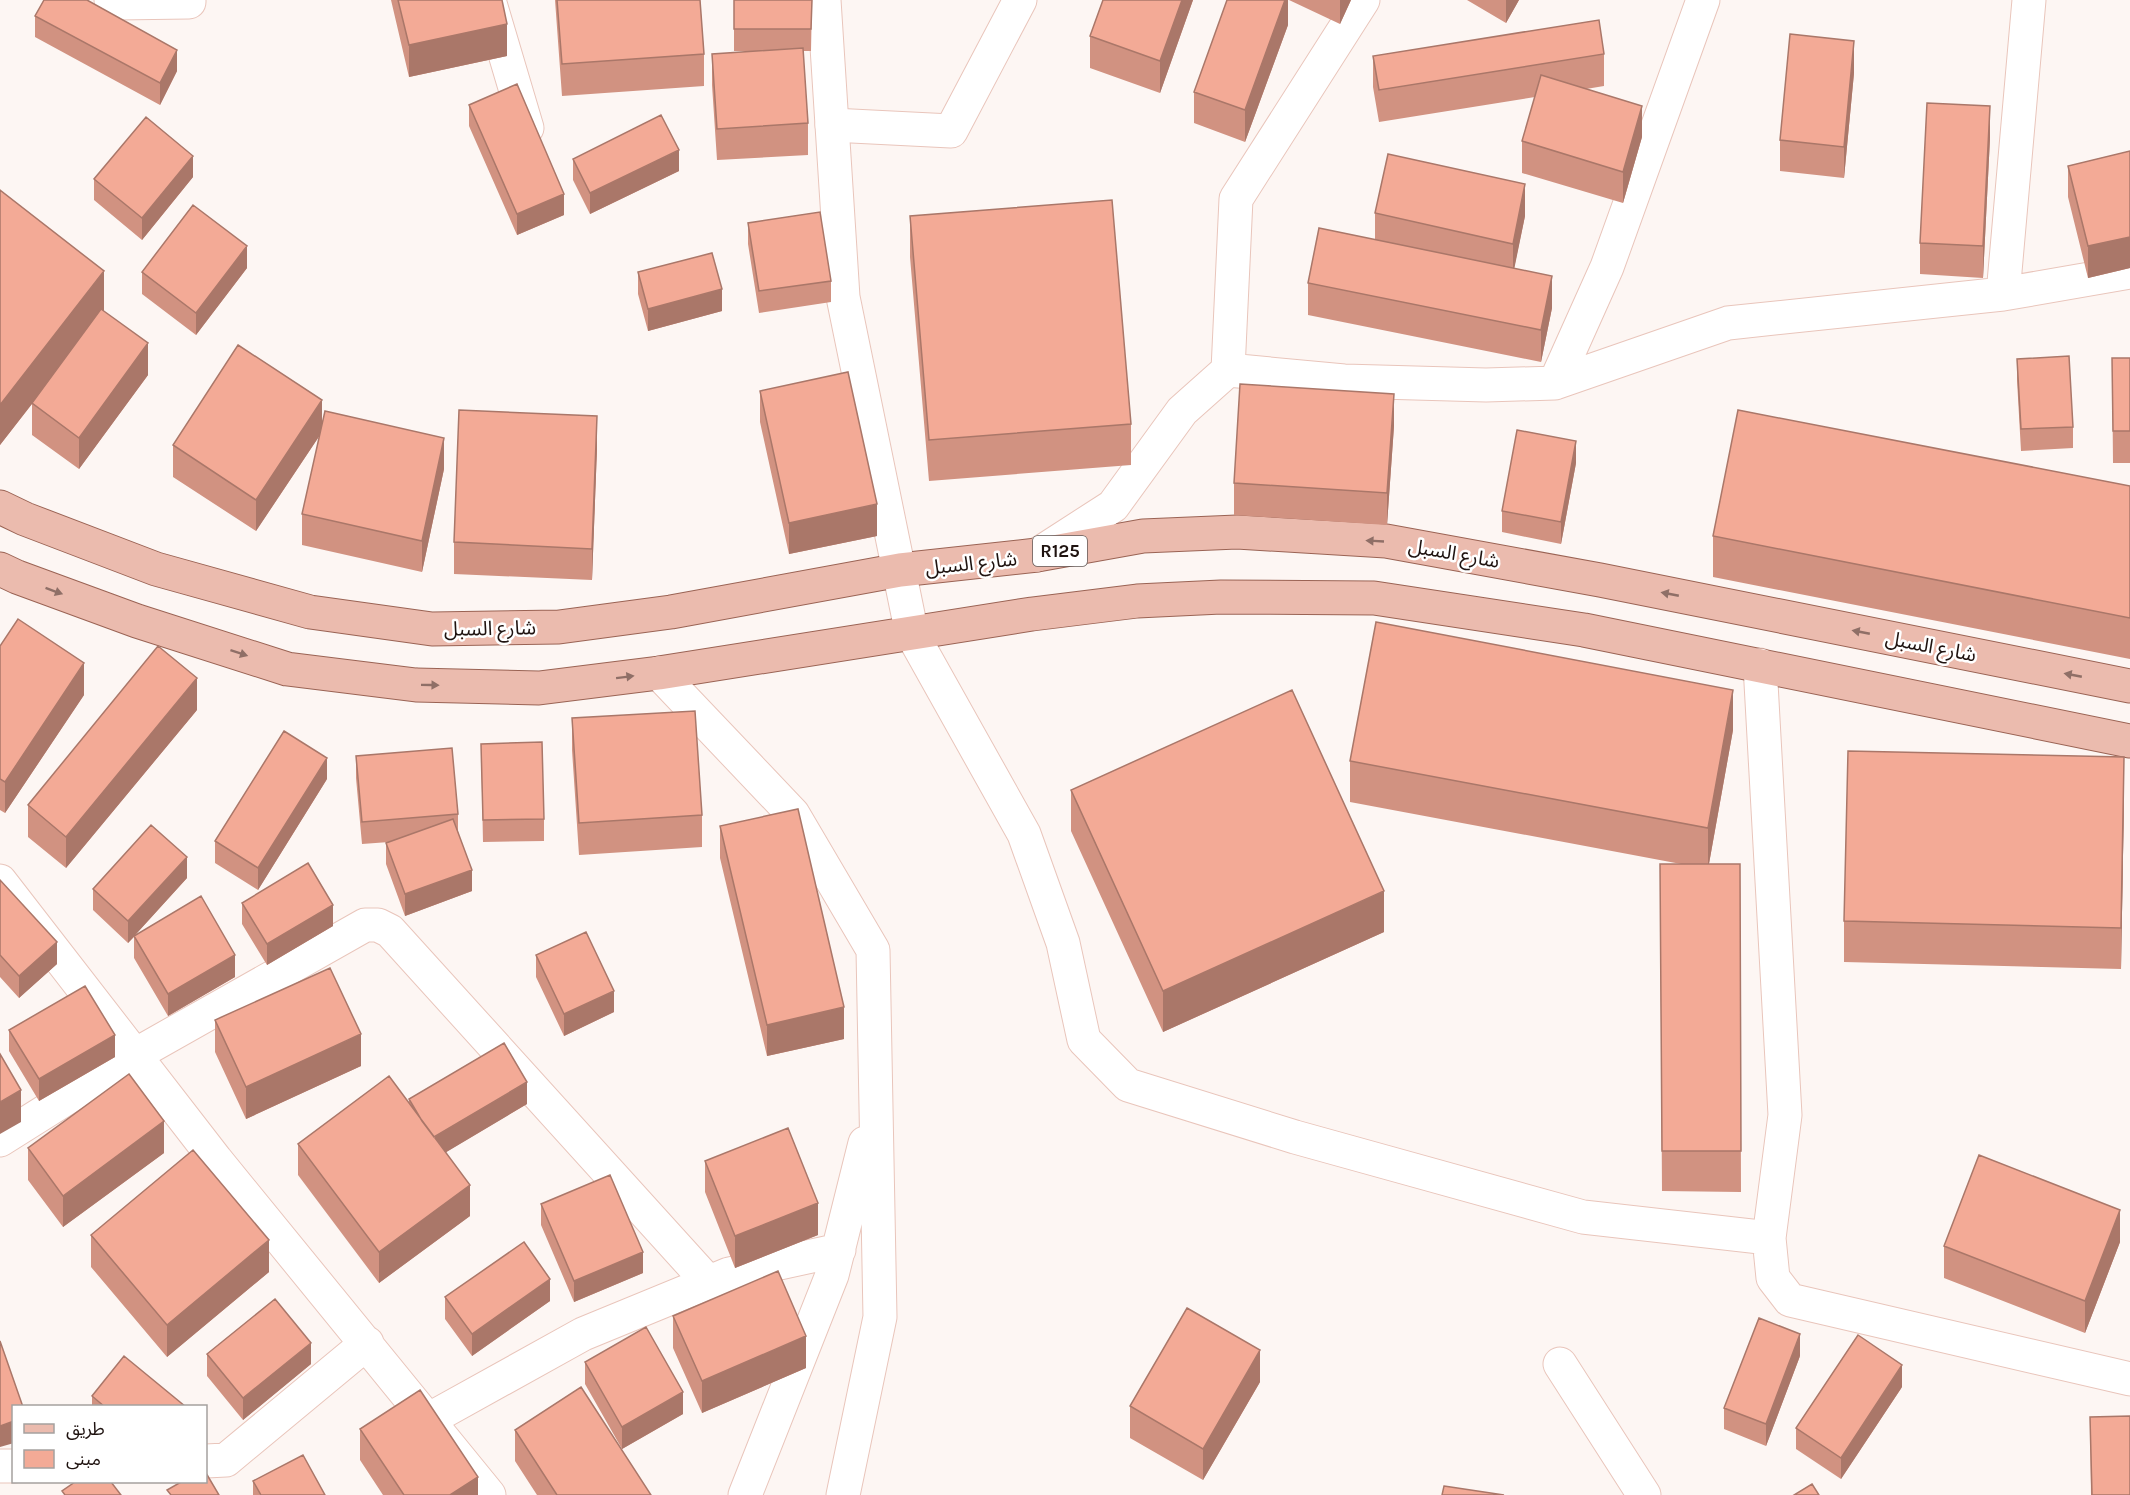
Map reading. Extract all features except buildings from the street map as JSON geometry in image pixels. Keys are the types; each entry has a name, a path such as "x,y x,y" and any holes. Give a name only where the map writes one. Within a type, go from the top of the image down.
{"main road":[{"name":"شارع السبل","path":"0,507 25,519 156,569 310,612 432,629 559,627 671,612 900,570 1037,555 1143,536 1225,533 1386,541 1600,580 2130,686"},
{"path":"0,569 137,621 287,669 416,685 539,688 659,673 1032,614 1137,601 1221,597 1374,598 1584,630 2130,741"}],"street":[{"path":"111,0 117,3 189,2 189,0"},
{"path":"489,0 537,159"},
{"path":"824,0 843,297 912,634 1024,834 1063,943 1084,1040 1128,1085 1295,1137 1582,1217 1769,1238"},
{"path":"832,125 951,131 1020,0"},
{"path":"1037,555 1113,506 1182,411 1228,370 1236,199 1363,0"},
{"path":"1555,383 1607,267 1703,0"},
{"path":"2003,294 2029,0"},
{"path":"1228,370 1344,381 1486,385 1555,383 1728,323 2003,294 2130,272"},
{"path":"1760,665 1785,1115 1769,1238 1773,1278 1790,1300 2130,1379"},
{"path":"659,673 793,814 873,950 880,1317 843,1495"},
{"path":"0,881 216,1160 489,1495"},
{"path":"0,1140 135,1055 365,925 378,925 390,931 710,1283"},
{"path":"746,1495 832,1275 875,1103"},
{"path":"428,1419 583,1334 729,1274 839,1250"},
{"path":"207,1461 226,1460 367,1343"},
{"path":"1560,1364 1644,1495"}]}
